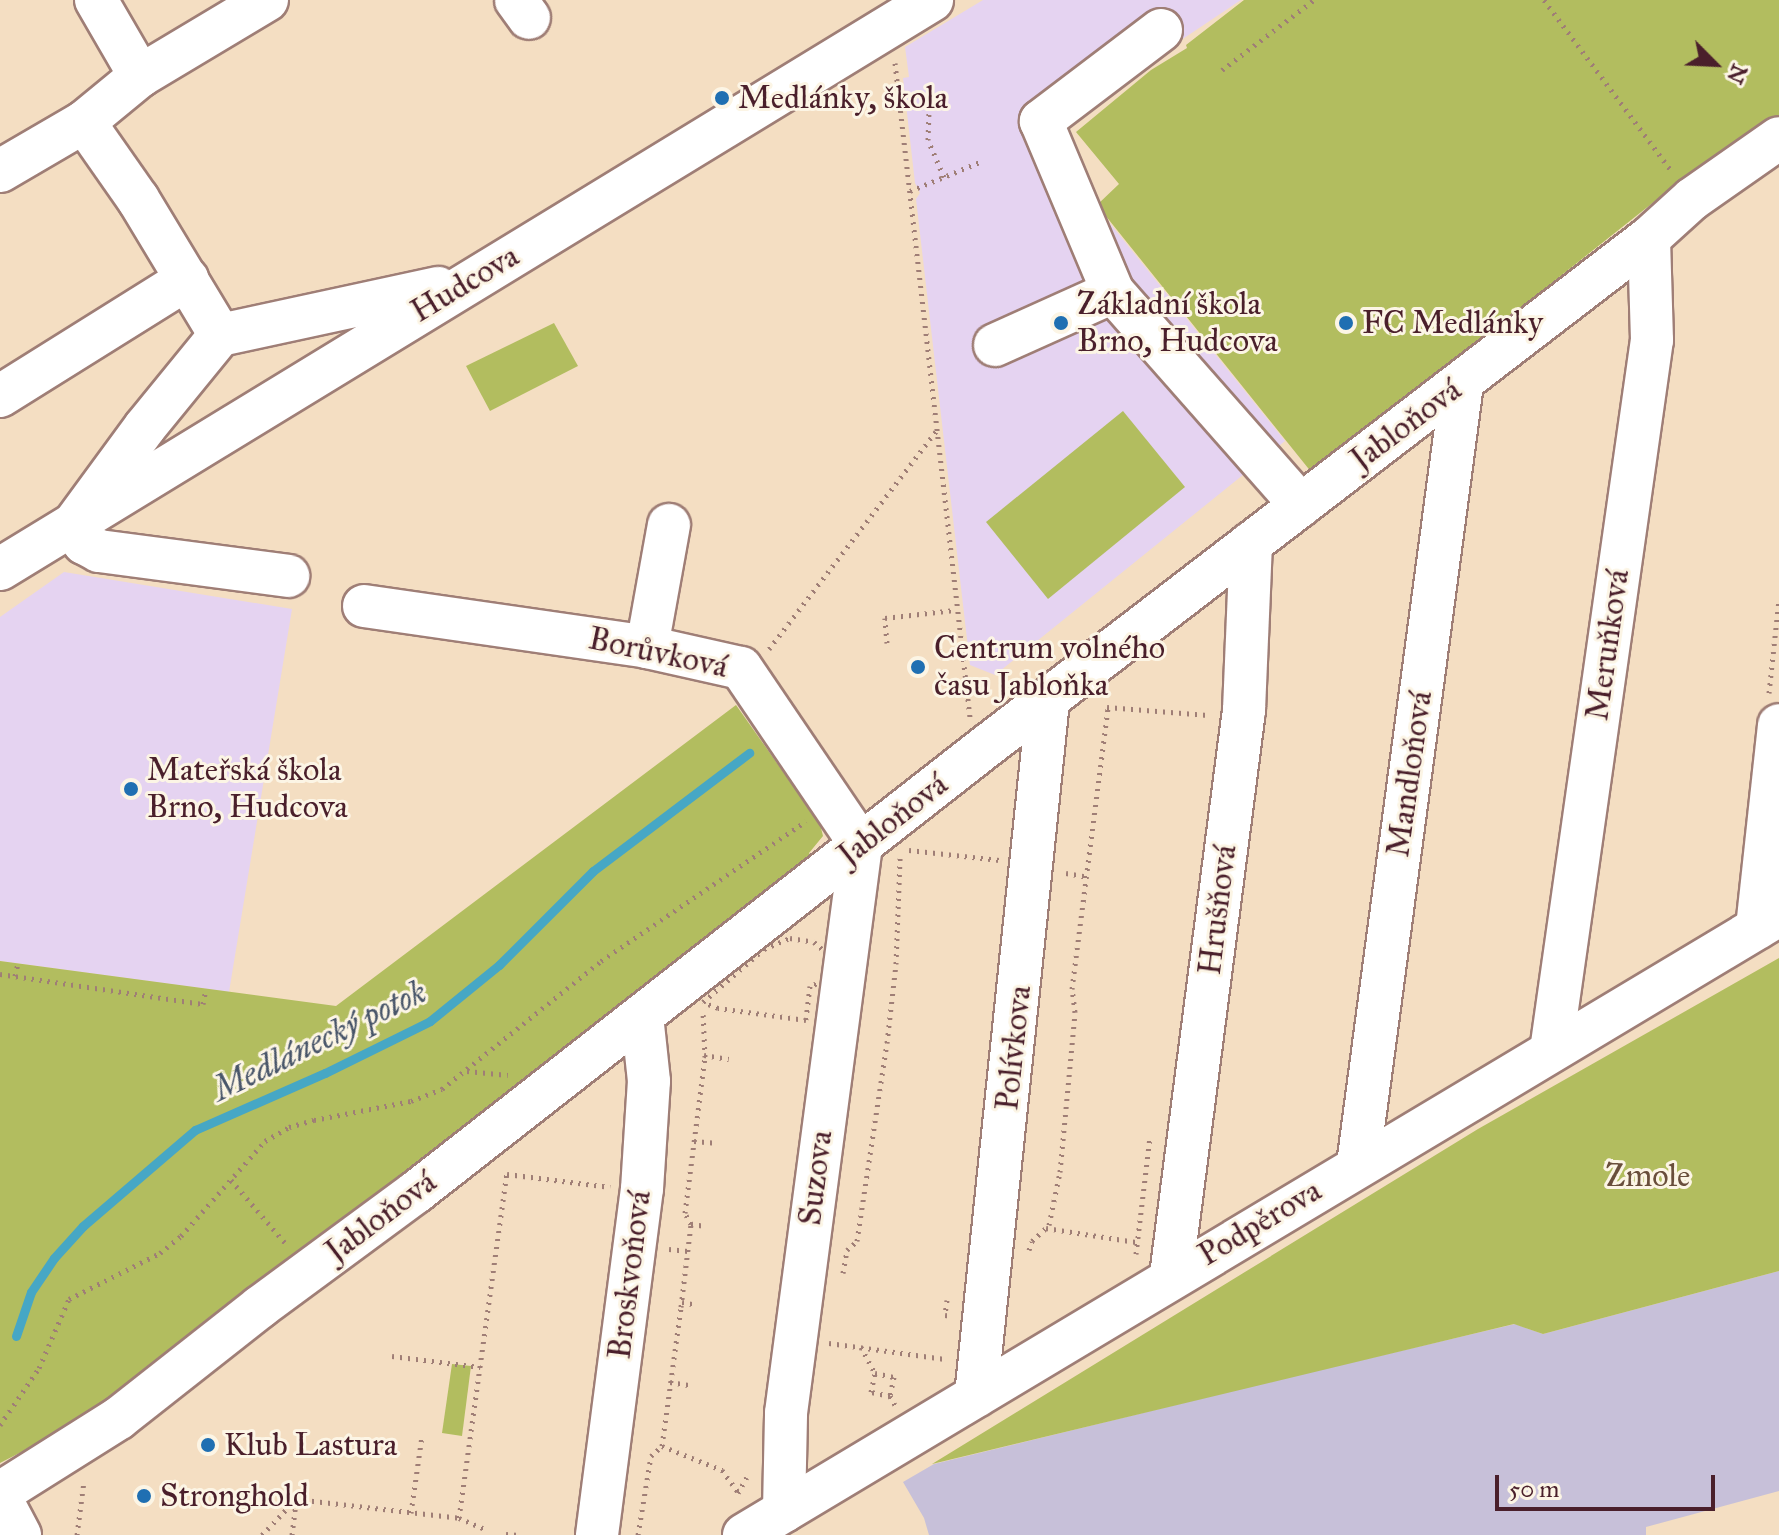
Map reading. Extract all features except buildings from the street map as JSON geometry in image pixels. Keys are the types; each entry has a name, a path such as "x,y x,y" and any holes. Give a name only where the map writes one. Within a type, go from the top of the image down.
{"street":[{"path":"96,0 140,76"},
{"path":"0,171 84,122 140,76 267,0"},
{"name":"Hudcova","path":"0,569 932,0"},
{"path":"1161,30 1041,121 1113,292 1301,505"},
{"path":"84,122 138,199 220,335"},
{"name":"Jabloňová","path":"0,1495 119,1418 1462,383 1649,238 1692,199 1779,138"},
{"name":"Meruňková","path":"1551,1051 1652,340 1649,238"},
{"path":"0,396 187,279"},
{"path":"288,576 99,551 84,543 73,525 145,427 220,335 471,280"},
{"path":"995,345 1113,292"},
{"name":"Mandloňová","path":"1358,1165 1462,383"},
{"path":"647,647 669,525"},
{"name":"Hrušňová","path":"1160,1268 1244,710 1251,543"},
{"name":"Borůvková","path":"364,606 647,647 741,668 861,845"},
{"name":"Polívkova","path":"976,1396 1059,691"},
{"path":"1768,922 1779,725"},
{"name":"Suzova","path":"764,1523 786,1413 861,845"},
{"name":"Podpěrova","path":"764,1523 976,1396 1160,1268 1358,1165 1768,922"},
{"name":"Broskvoňová","path":"597,1535 614,1187 649,1081 642,1015"},
{"path":"0,1495 20,1535"}],"path":[{"path":"1222,70 1314,0"},
{"path":"1544,0 1679,182"},
{"path":"893,50 955,610 972,729"},
{"path":"944,177 928,140 929,102 946,91"},
{"path":"910,191 980,162"},
{"path":"765,654 936,430"},
{"path":"887,643 885,618 955,610"},
{"path":"1059,691 1108,708 1208,714"},
{"path":"1206,730 1208,714 1214,707"},
{"path":"1028,1253 1032,1241 1046,1228 1060,1172 1075,1012 1072,989 1089,877 1108,708"},
{"path":"0,1425 39,1368 69,1299 160,1253 181,1236 265,1141 289,1127 411,1101 442,1089 601,961 819,812"},
{"path":"841,1288 847,1250 857,1241 887,1043 897,951 900,849 1004,860"},
{"path":"1056,872 1089,877"},
{"path":"790,938 814,942 830,956 831,978 810,986 806,1020 718,1008 703,1002 764,949 790,938"},
{"path":"15,976 18,963"},
{"path":"0,974 203,1004 206,989"},
{"path":"638,1535 651,1456 662,1446 682,1302 691,1224 685,1213 704,1055 703,1002"},
{"path":"704,1055 729,1059"},
{"path":"1151,1133 1135,1254 1160,1268"},
{"path":"694,1141 715,1143"},
{"path":"459,1518 507,1174 614,1187"},
{"path":"230,1179 287,1243 281,1252"},
{"path":"691,1224 706,1226"},
{"path":"1046,1228 1136,1242"},
{"path":"682,1302 697,1305"},
{"path":"836,1343 954,1360"},
{"path":"861,1347 875,1373 871,1392 890,1396 894,1377 875,1373"},
{"path":"392,1356 480,1367"},
{"path":"670,1382 689,1385"},
{"path":"411,1513 422,1436"},
{"path":"662,1446 722,1470 764,1523"},
{"path":"296,1499 459,1518 485,1529"},
{"path":"262,1535 296,1499"},
{"path":"292,1535 296,1499"},
{"path":"506,1534 521,1535"}],"shaded area":[{"name":"Základní škola Brno, Hudcova","path":"983,0 1241,0 1039,135 1285,441 995,675 970,665 916,199 920,193 915,183 903,78 909,77 905,47"},
{"name":"Mateřská škola Brno, Hudcova","path":"64,572 292,609 229,992 0,961 0,617"},
{"path":"1779,1271 1779,1491 1646,1527 1646,1535 929,1535 924,1518 903,1482 934,1464 1277,1380 1515,1324 1543,1334"}],"green space":[{"name":"FC Medlánky","path":"1244,0 1779,0 1779,120 1679,182 1312,473 1097,205 1119,184 1076,132 1151,70 1187,48 1186,45"},
{"path":"554,323 578,366 490,411 466,366"},
{"path":"1123,411 1185,487 1048,599 986,522"},
{"path":"736,705 820,824 823,836 809,853 814,862 111,1404 35,1449 33,1446 0,1463 0,961 336,1006"},
{"name":"Zmole","path":"1779,958 1779,1271 1543,1334 1514,1324 932,1464 1478,1129"},
{"path":"452,1364 471,1366 462,1436 442,1433"}],"waterway":[{"name":"Medlánecký potok","path":"16,1336 31,1292 54,1258 83,1226 195,1130 325,1073 430,1021 499,965 593,871 749,753"}],"place":[{"name":"Medlánky, škola","path":"722,98"},
{"name":"Základní škola Brno, Hudcova","path":"1061,323"},
{"name":"FC Medlánky","path":"1346,323"},
{"name":"Centrum volného času Jabloňka","path":"918,667"},
{"name":"Mateřská škola Brno, Hudcova","path":"131,789"},
{"name":"Klub Lastura","path":"208,1445"},
{"name":"Stronghold","path":"144,1496"}]}
